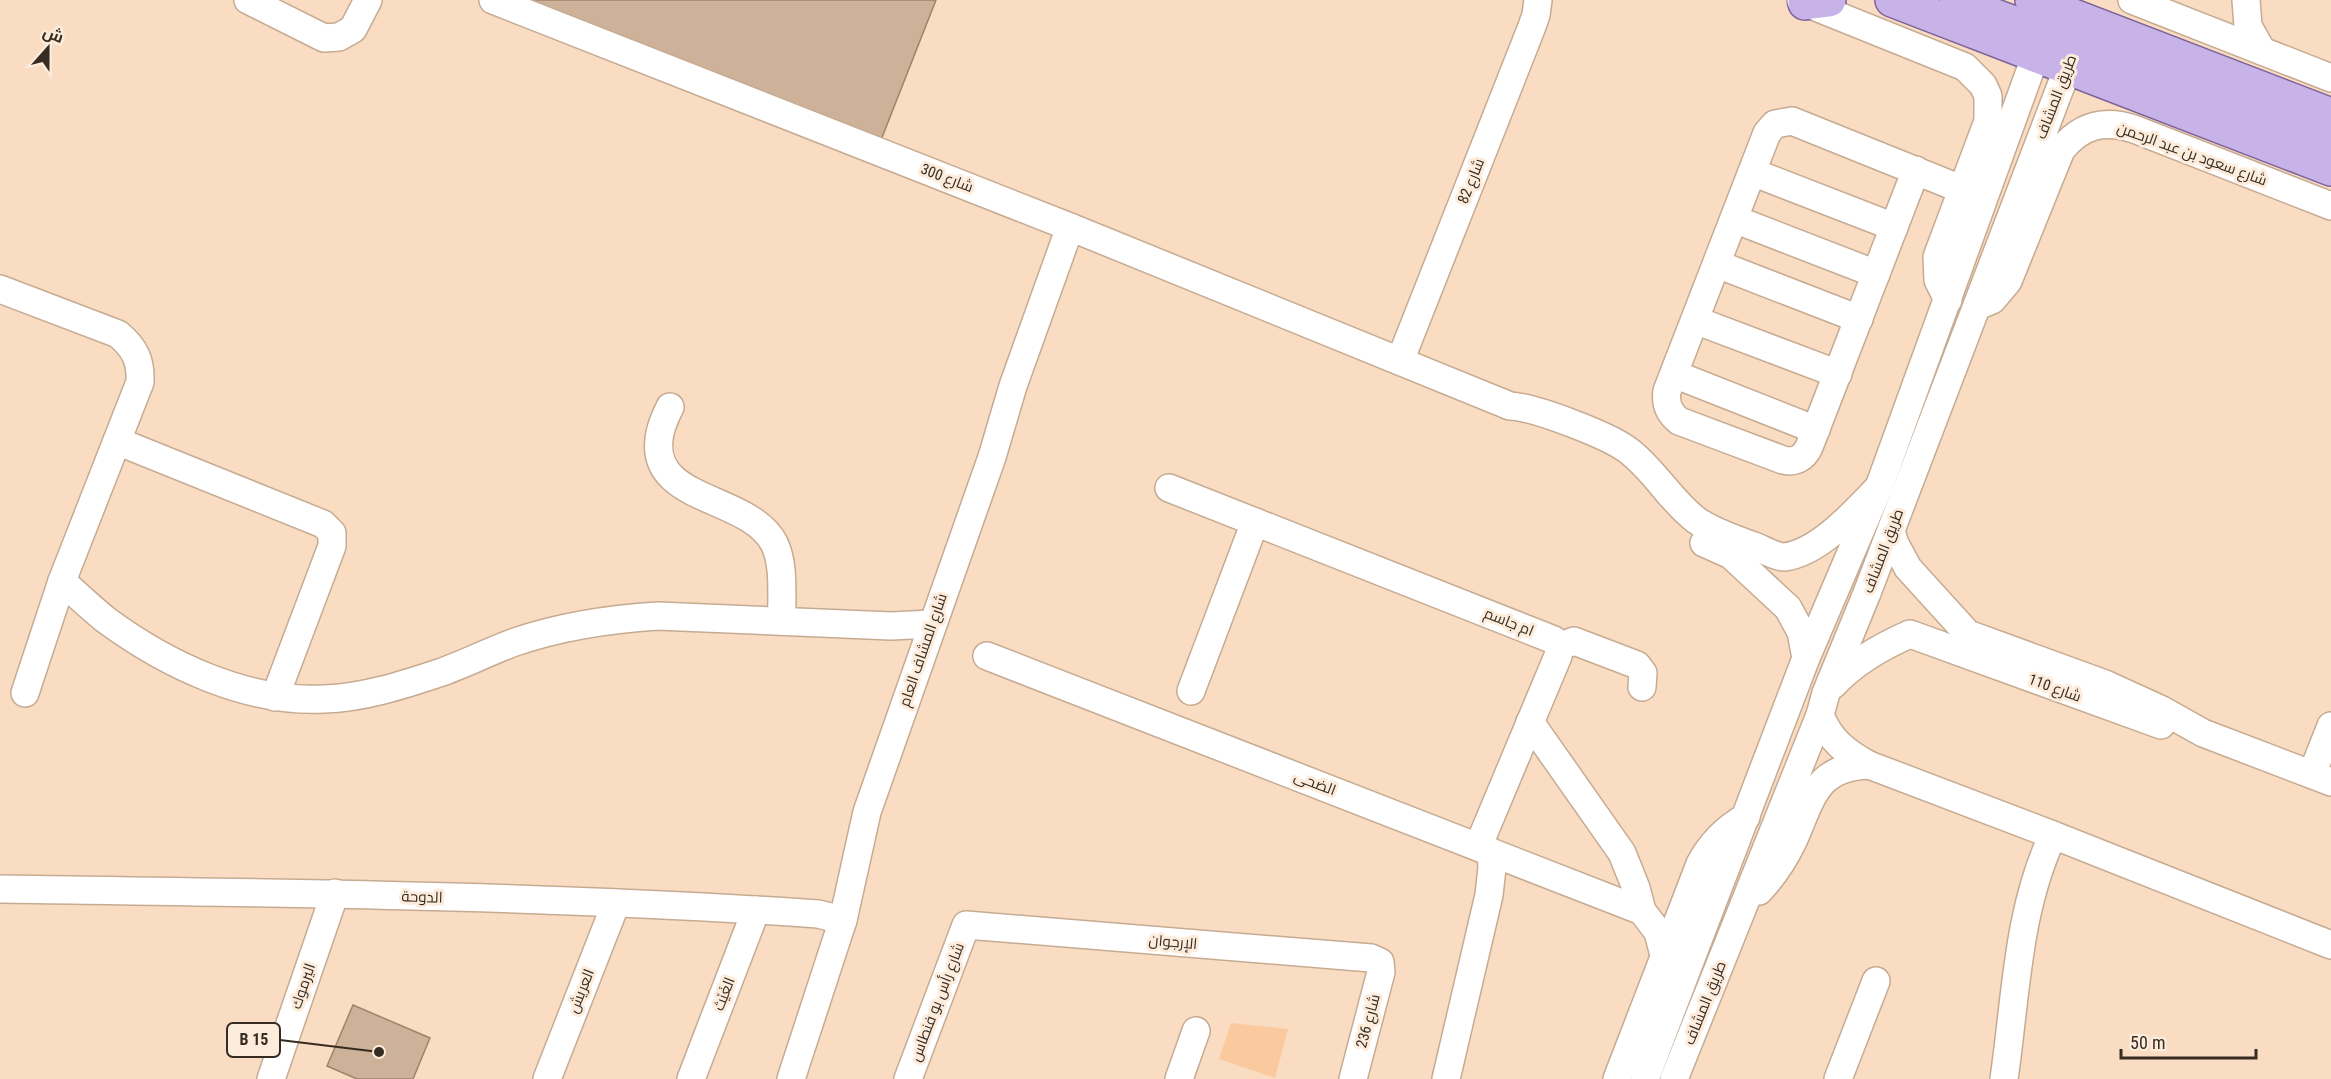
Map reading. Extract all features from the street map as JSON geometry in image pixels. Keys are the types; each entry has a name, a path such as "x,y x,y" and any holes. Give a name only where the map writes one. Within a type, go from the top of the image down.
{"main road":[{"path":"1892,0 2041,24 2056,46 2077,44 2097,49 2331,141"},
{"path":"1956,0 2041,24 2317,164 2331,188"},
{"path":"2077,44 2331,115"}],"street":[{"path":"248,0 324,38 339,37 353,29 368,0"},
{"name":"شارع 300","path":"493,0 1070,226 1510,406"},
{"name":"شارع 82","path":"1400,361 1531,29 1538,0"},
{"path":"2132,0 2331,78"},
{"path":"2199,27 2220,20 2245,0"},
{"path":"2245,0 2248,26 2262,51"},
{"path":"1810,1 1953,62 1975,75 1988,96 1988,121 1936,257 1938,280 1948,300"},
{"name":"طريق المشاف","path":"1645,1079 1806,658 1879,487 1948,300 2041,24"},
{"name":"طريق المشاف","path":"1674,1079 1891,531 2077,44"},
{"path":"1917,170 1807,452 1798,460 1788,462 1678,421 1672,416 1667,403 1667,391 1767,133 1775,124 1786,120 1917,170 1961,189"},
{"name":"شارع سعود بن عبد الرحمن","path":"1977,306 1992,300 2008,281 2061,150 2069,140 2093,126 2121,125 2331,206"},
{"path":"1752,172 1894,227"},
{"path":"1734,219 1876,274"},
{"name":"شارع المشاف العام","path":"791,1079 843,920 867,812 992,457 1013,386 1070,226"},
{"path":"1717,264 1859,319"},
{"path":"0,289 118,334 129,343 137,355 140,368 140,382 62,581 25,693"},
{"path":"1695,320 1838,374"},
{"path":"1674,375 1816,430"},
{"path":"1510,406 1524,407 1539,412 1615,442 1638,459 1696,520 1726,535 1782,557 1800,552 1829,534 1879,487"},
{"path":"1510,406 1527,420 1596,447 1610,455 1631,471 1682,528 1696,539 1731,555 1788,608 1801,632 1806,658"},
{"path":"670,407 660,431 658,447 662,464 671,478 685,488 750,517 773,542 780,559 782,621"},
{"path":"117,441 323,524 332,532 332,546 275,697"},
{"name":"ام جاسم","path":"1169,488 1554,639 1559,647"},
{"path":"1191,691 1255,522"},
{"name":"شارع 110","path":"1891,531 1908,568 1968,634 2105,684 2162,710 2203,733 2321,778"},
{"path":"62,581 105,619 145,646 202,674 240,688 275,697 325,699 403,684 442,672 513,643 584,624 658,616 891,626 932,624"},
{"name":"شارع 110","path":"1823,704 1840,678 1864,658 1910,634 2124,714 2175,729 2203,733"},
{"path":"1446,1079 1489,895 1492,868 1484,849 1530,722 1558,656 1559,647 1574,641 1637,665 1643,673 1642,687"},
{"name":"الضحى","path":"987,656 1642,911"},
{"path":"1823,704 1834,740 1844,750 1869,765 2331,945"},
{"path":"1530,722 1622,853 1636,888 1642,911 1658,932 1664,955"},
{"path":"2321,778 2331,726"},
{"path":"1746,900 1758,892 1775,872 1820,783 1836,771 1857,765 1869,765"},
{"path":"1617,1079 1700,864 1714,841 1746,817"},
{"path":"2004,1079 2028,908 2042,860 2053,835"},
{"name":"الدوحة","path":"0,889 335,893 616,903 756,909 818,914 843,920"},
{"name":"اليرموك","path":"277,1077 335,893"},
{"path":"1642,911 1663,909 1688,894"},
{"name":"العريش","path":"547,1079 616,903"},
{"name":"الغَيْث","path":"691,1079 756,909"},
{"name":"الإرجوان","path":"966,925 1371,958 1380,962"},
{"name":"شارع رأس بو فنطاس","path":"910,1078 966,925"},
{"name":"شارع 236","path":"1353,1079 1382,972 1380,962"},
{"path":"1838,1079 1876,981"},
{"path":"1648,999 1655,1053"},
{"path":"1179,1079 1196,1031"}],"shaded area":[{"path":"1231,1023 1288,1029 1275,1078 1219,1059"}],"building":[{"path":"519,0 936,0 881,140"},
{"path":"353,1005 430,1038 413,1079 357,1079 327,1066"}],"place":[{"name":"B 15","path":"379,1052"}]}
